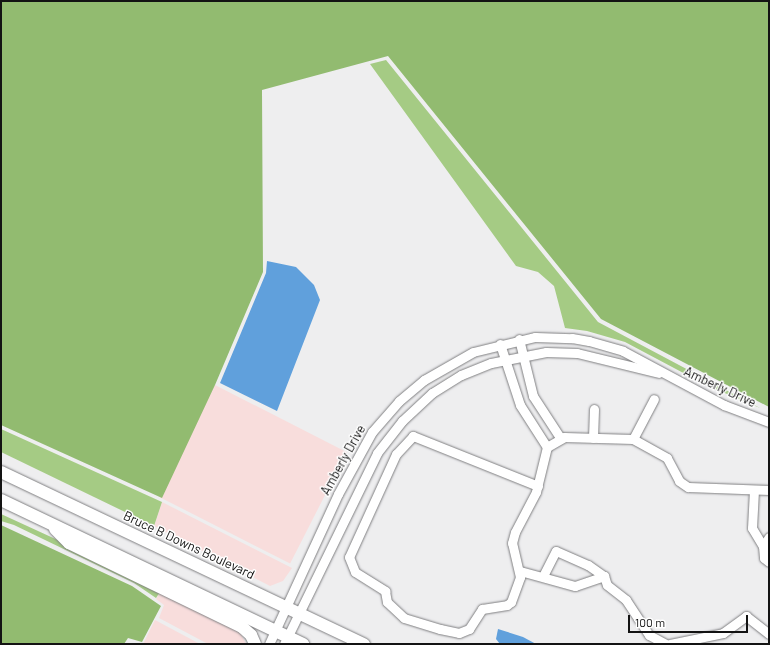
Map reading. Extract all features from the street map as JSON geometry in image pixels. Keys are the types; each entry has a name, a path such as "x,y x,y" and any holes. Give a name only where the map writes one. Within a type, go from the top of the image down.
{"main road":[{"name":"Bruce B Downs Boulevard","path":"1,472 364,644"},
{"path":"1,500 275,630 286,640 303,644"},
{"path":"46,522 69,543 242,627 251,635 255,644"}],"street":[{"name":"Amberly Drive","path":"269,644 356,458 379,423 410,390 440,368 473,352 519,339 554,336 589,341 623,351 660,373 741,413 769,422"},
{"path":"519,339 530,388 561,439"},
{"path":"500,344 514,393 547,447 538,486 515,532 512,543 520,571 520,577 511,602 507,605 482,609 469,629 459,633 404,618 387,602 384,591 355,572 349,558 396,454 413,436 538,486"},
{"name":"Amberly Drive","path":"286,640 367,471 388,437 432,393 461,375 504,359 522,355 576,353 660,373"},
{"path":"514,393 530,388"},
{"path":"633,439 654,399"},
{"path":"593,438 594,409"},
{"path":"547,447 561,439 633,439 667,458 679,481 688,487 769,490"},
{"path":"754,490 752,528 763,546 764,558 769,562"},
{"path":"763,546 769,536"},
{"path":"544,576 556,551 588,565 604,576 607,585 626,600 649,635 666,644"},
{"path":"520,571 544,576 575,586 604,576"},
{"path":"670,644 724,634 746,616 769,634"}],"shaded area":[{"path":"215,385 347,452 290,564 158,496"},
{"path":"162,502 292,568 283,581 270,586 154,526"},
{"path":"160,592 239,630 246,644 208,644 159,618 164,605 156,599"},
{"path":"155,620 200,644 143,644"}],"green space":[{"path":"1,1 769,1 769,407 601,319 388,56 262,90 263,272 215,385 162,498 1,425"},
{"path":"386,60 598,322 760,408 706,385 625,342 587,331 565,328 554,286 538,272 516,266 370,64"},
{"path":"1,429 162,502 154,526 1,452"},
{"path":"1,514 62,542 160,592 156,598 134,583 14,525 1,521"},
{"path":"1,525 132,586 161,606 142,642 128,638 124,644 1,644"}],"water":[{"path":"267,261 296,267 314,285 320,300 277,411 220,383 266,273"},
{"path":"498,629 523,637 536,644 500,644 496,639"}]}
